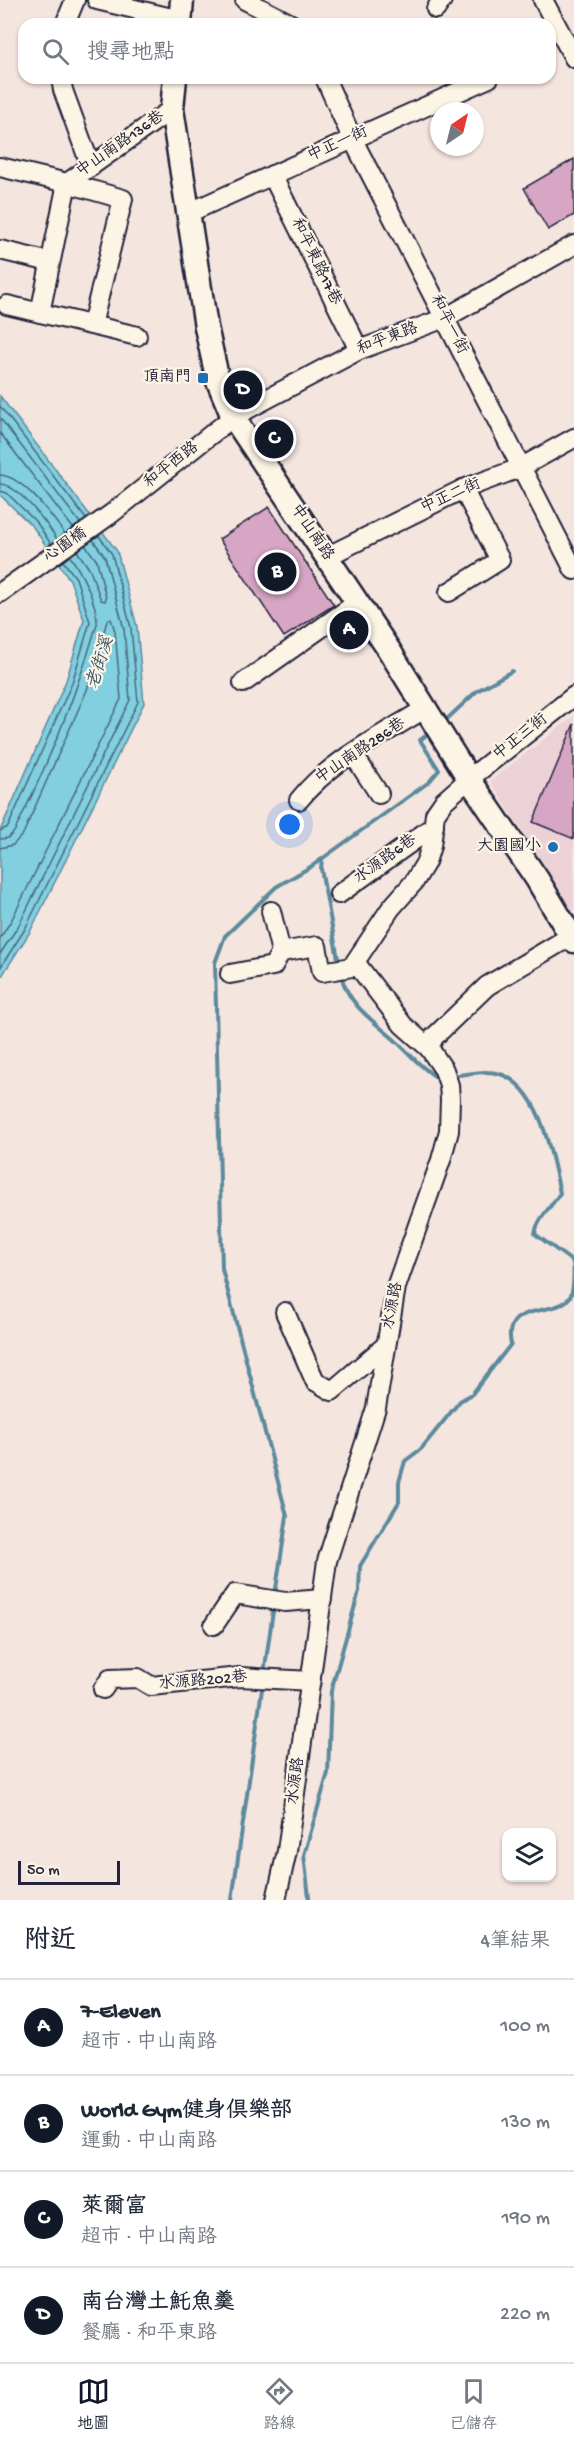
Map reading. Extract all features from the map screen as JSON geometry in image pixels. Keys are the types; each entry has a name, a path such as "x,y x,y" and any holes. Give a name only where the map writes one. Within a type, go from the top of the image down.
{"main road":[{"name":"中山南路","path":"174,84 172,109 206,327 218,381 233,417 328,556 573,938"}],"street":[{"path":"68,18 75,0"},
{"path":"97,0 181,15"},
{"path":"245,0 280,18"},
{"path":"543,0 552,18"},
{"path":"556,27 566,48"},
{"path":"62,84 91,167"},
{"name":"和平一街","path":"328,84 352,138 574,570"},
{"name":"中正一街","path":"188,213 475,84"},
{"name":"中山南路136巷","path":"0,167 67,183 172,109"},
{"name":"和平東路17巷","path":"272,175 359,350"},
{"path":"40,313 67,183 123,199 92,325"},
{"name":"和平東路","path":"233,417 359,350 445,318 574,245"},
{"path":"0,250 50,262"},
{"path":"7,305 136,336"},
{"name":"和平西路","path":"111,514 233,417"},
{"name":"中正二街","path":"328,556 463,489 520,468 574,438"},
{"path":"448,592 501,560 463,489"},
{"name":"心園橋","path":"0,593 111,514"},
{"path":"243,683 358,602"},
{"name":"中正三街","path":"469,779 574,696"},
{"name":"中山南路286巷","path":"299,800 308,789 352,754 426,708"},
{"path":"352,754 379,794"},
{"path":"230,974 317,946 322,972 353,966 379,925 414,882 426,862 435,814 444,801 469,779"},
{"name":"水源路6巷","path":"339,894 434,826"},
{"path":"270,911 277,959"},
{"path":"429,1048 434,1037 487,986 573,938"},
{"name":"水源路","path":"276,1900 287,1851 327,1561 376,1408 396,1287 441,1161 449,1131 449,1084 444,1070 429,1048 403,1025 353,966"},
{"path":"285,1312 315,1381 332,1391 386,1345"},
{"path":"213,1625 235,1594 285,1602 322,1599"},
{"name":"水源路202巷","path":"103,1689 110,1679 138,1678 151,1686 240,1677 311,1681"}],"shaded area":[{"name":"大園國小","path":"574,716 574,914 490,781"}],"water":[{"name":"老街溪","path":"0,396 117,551 137,627 144,703 30,932 0,979 0,831 66,681 84,620 70,580 33,527 0,495"}],"building":[{"path":"574,159 574,215 548,230 524,188"},
{"path":"269,507 334,605 284,637 219,539"},
{"path":"574,724 574,839 533,822"}],"waterway":[{"path":"447,719 477,691 512,671"},
{"path":"276,1589 287,1516 222,1269 215,963 225,936 276,887 312,866 429,782 439,770 420,740 428,734"},
{"path":"322,859 321,869 339,964"},
{"path":"341,974 349,995 363,1012 439,1079"},
{"path":"308,1900 304,1855 328,1773 331,1691 359,1591 360,1566 399,1502 399,1482 405,1461 421,1449 460,1401 472,1394 511,1344 510,1330 515,1321 523,1315 565,1302 571,1295 573,1287 573,1262 535,1234 542,1218 560,1193 548,1143 535,1108 526,1093 514,1081 500,1074 485,1072 459,1075"},
{"path":"265,1667 273,1611"},
{"path":"232,1900 262,1689"}],"place":[{"name":"頂南門","path":"203,378"},
{"name":"南台灣土魠魚羹","path":"243,390"},
{"name":"萊爾富","path":"274,439"},
{"name":"World Gym健身俱樂部","path":"277,572"},
{"name":"7-Eleven","path":"349,630"},
{"name":"大園國小","path":"553,847"}]}
